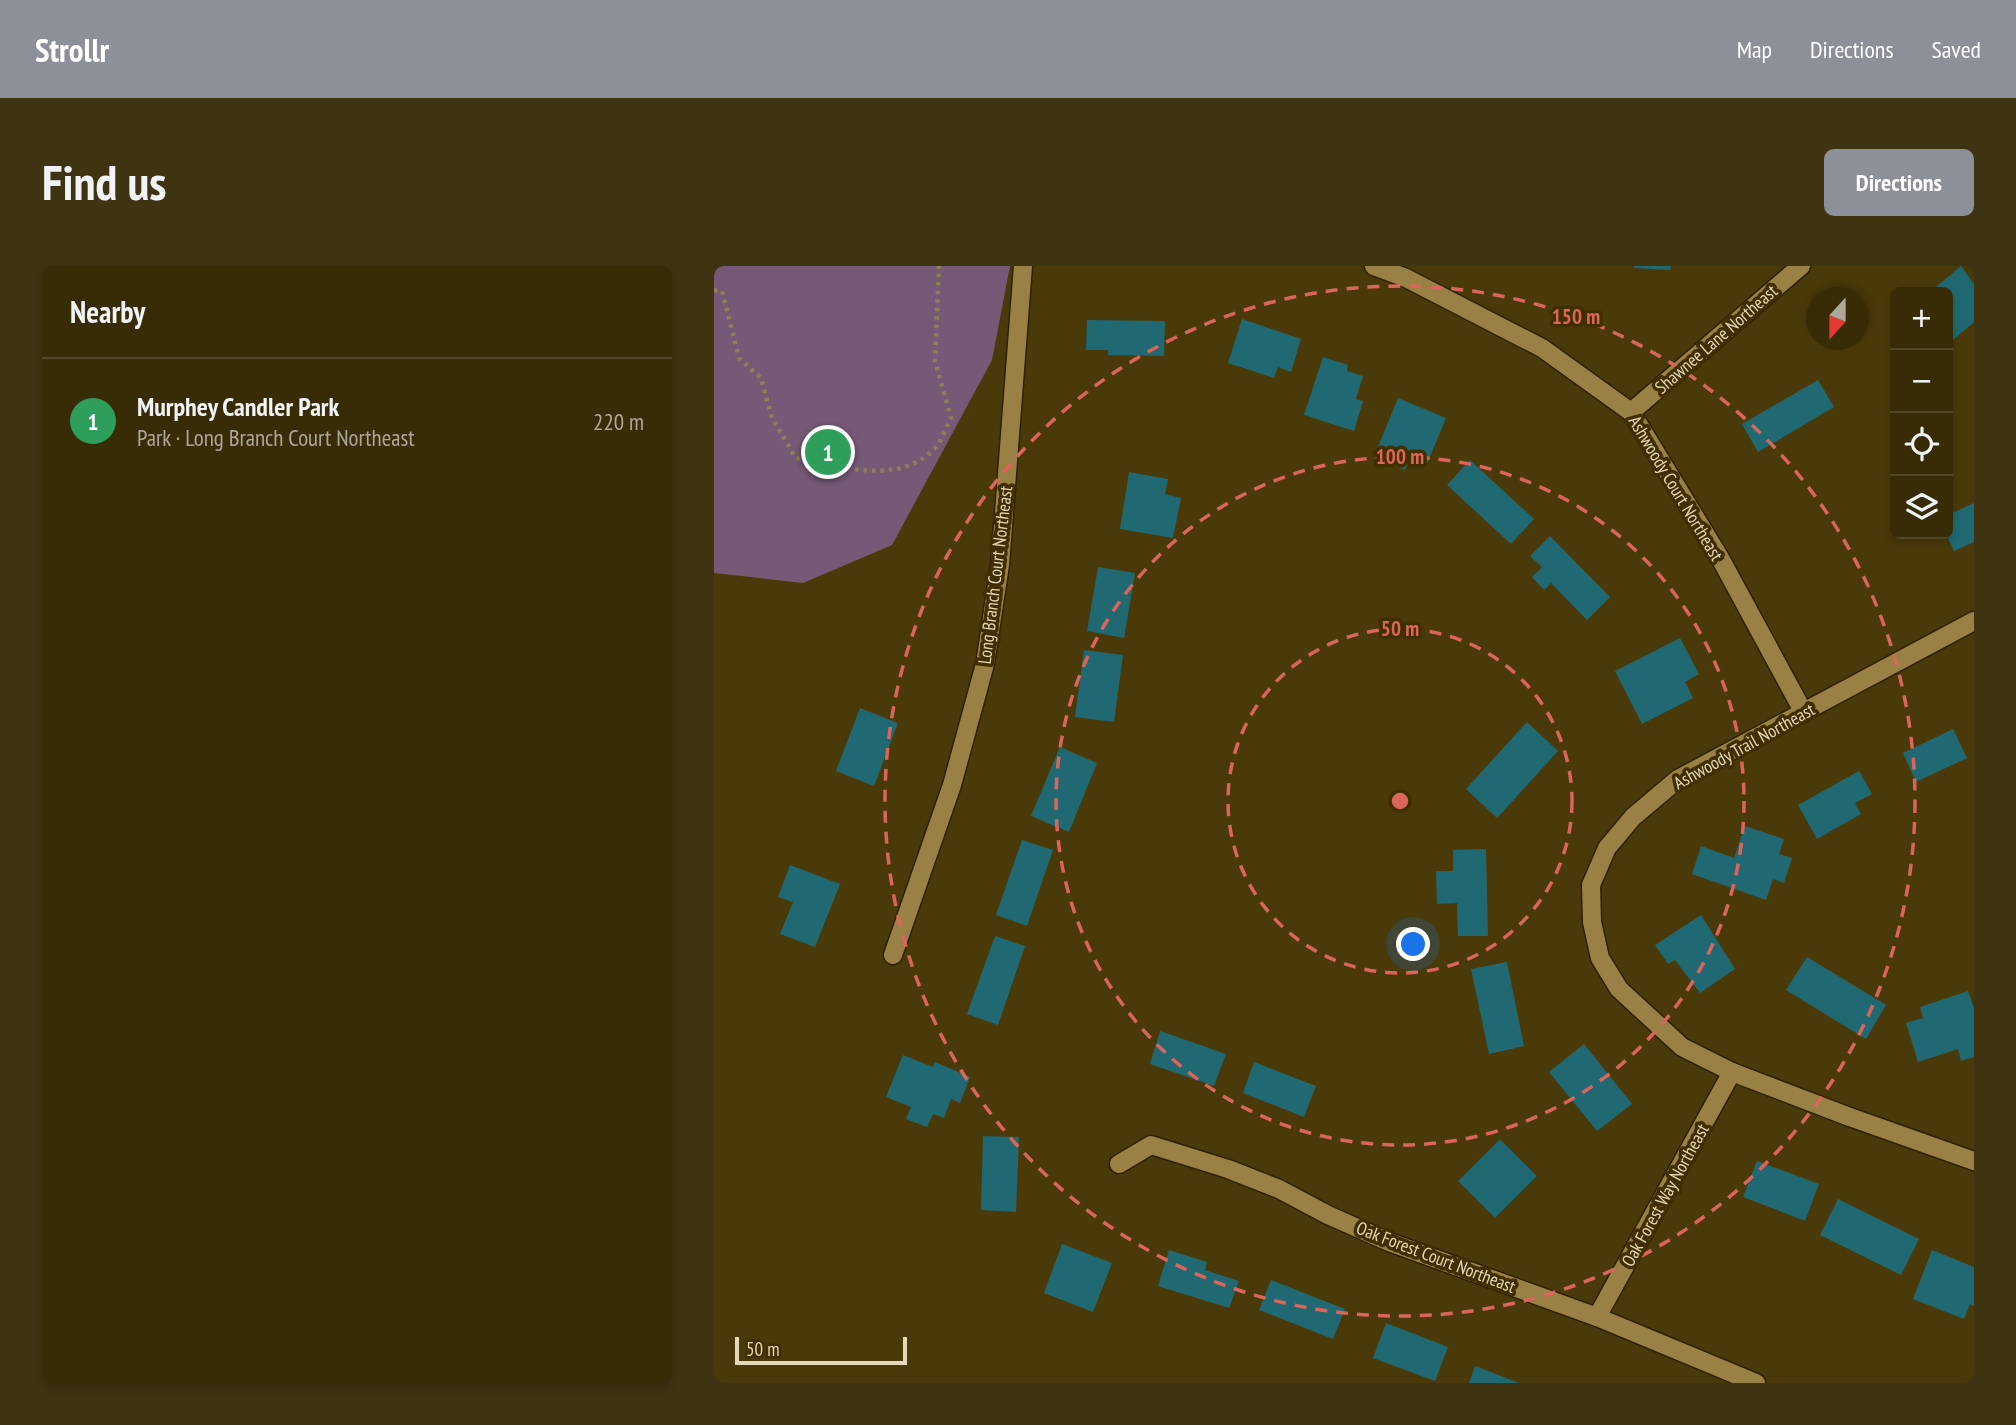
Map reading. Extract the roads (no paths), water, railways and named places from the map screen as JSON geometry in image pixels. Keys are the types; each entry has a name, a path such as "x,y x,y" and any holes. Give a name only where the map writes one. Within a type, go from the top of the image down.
{"street":[{"name":"Long Branch Court Northeast","path":"893,955 952,785 985,664 1000,565 1023,266"},
{"name":"Ashwoody Court Northeast","path":"1374,266 1406,278 1542,348 1631,412 1720,558 1804,713"},
{"name":"Shawnee Lane Northeast","path":"1631,412 1801,266"},
{"name":"Ashwoody Trail Northeast","path":"1974,621 1678,779 1633,817 1607,848 1591,885 1592,922 1600,958 1619,989 1682,1046 1732,1072 1974,1161"},
{"name":"Oak Forest Way Northeast","path":"1597,1317 1732,1072"},
{"name":"Oak Forest Court Northeast","path":"1119,1164 1151,1145 1228,1169 1279,1189 1328,1215 1389,1242 1597,1317 1756,1383"}],"place":[{"name":"Murphey Candler Park","path":"828,452"}]}
